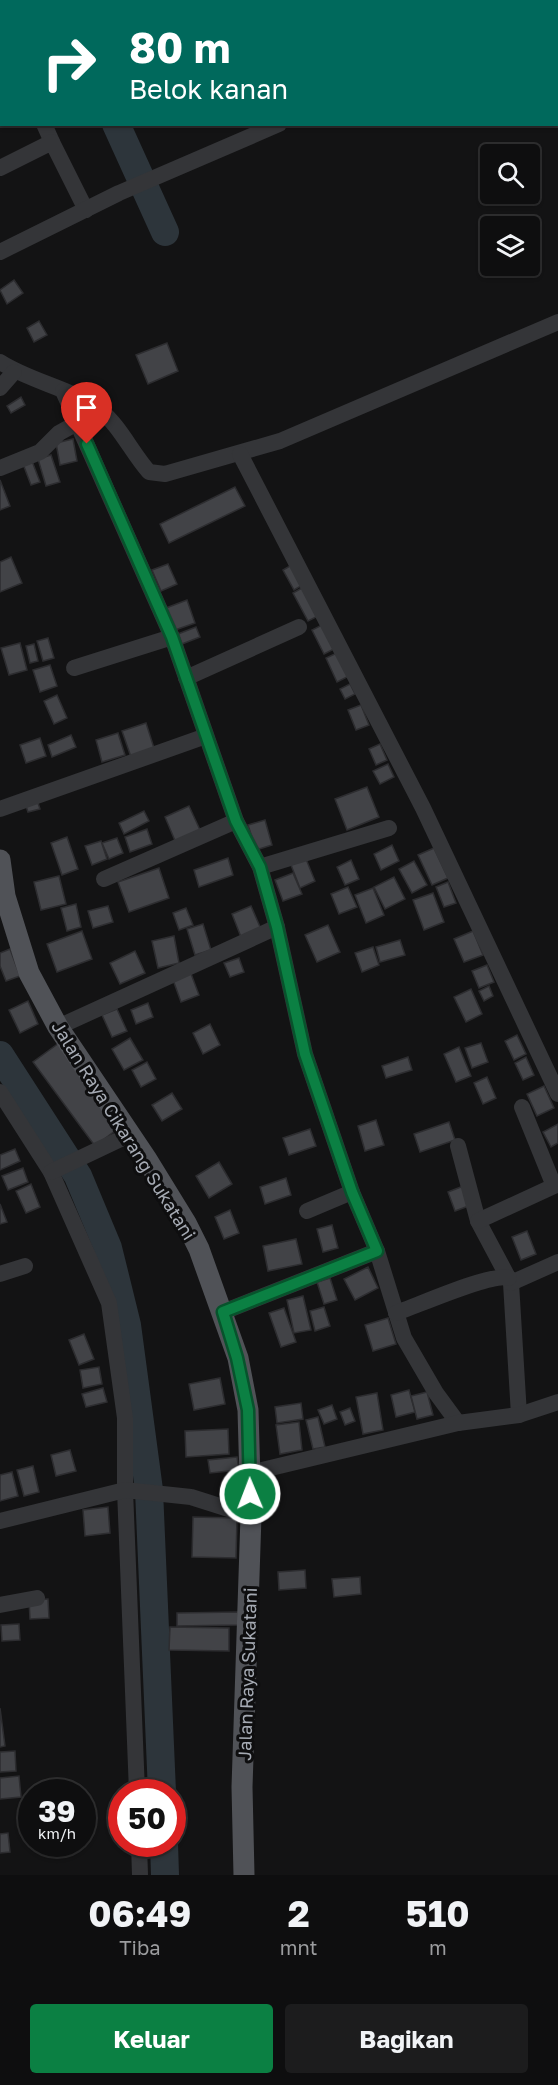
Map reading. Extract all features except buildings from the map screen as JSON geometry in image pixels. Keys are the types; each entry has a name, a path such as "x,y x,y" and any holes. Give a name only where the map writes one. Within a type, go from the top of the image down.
{"main road":[{"name":"Jalan Raya Cikarang Sukatani","path":"0,860 5,896 29,973 58,1027 186,1223 199,1249 223,1312 237,1358 248,1410 250,1473"},
{"name":"Jalan Raya Sukatani","path":"244,1875 242,1787 251,1516 250,1473"}],"street":[{"path":"45,126 86,210"},
{"path":"0,252 119,193 274,126"},
{"path":"0,168 52,142"},
{"path":"0,362 14,372 88,402 102,412 149,472 165,474 280,441 558,322"},
{"path":"0,388 14,372"},
{"path":"63,391 172,637 236,821 260,867 277,927 305,1054 352,1192 377,1251 404,1338 436,1393 458,1423"},
{"path":"0,468 40,452 59,433 77,423"},
{"path":"244,452 423,808 558,1094"},
{"path":"186,678 299,627"},
{"path":"74,668 172,637"},
{"path":"0,809 206,736"},
{"path":"104,879 236,821"},
{"path":"260,867 389,828"},
{"path":"58,1027 277,927"},
{"path":"0,1092 55,1170 109,1303 125,1418 132,1490 137,1779"},
{"path":"478,1221 554,1186 522,1107"},
{"path":"55,1170 129,1135"},
{"path":"458,1146 478,1221 510,1280 519,1414"},
{"path":"307,1211 352,1192"},
{"path":"223,1312 377,1251"},
{"path":"510,1280 558,1262"},
{"path":"0,1274 25,1266"},
{"path":"396,1313 487,1279 503,1276 510,1280"},
{"path":"250,1473 458,1423 519,1414 558,1402"},
{"path":"0,1521 132,1490 191,1497 251,1516"},
{"path":"0,1605 37,1598"},
{"path":"139,1857 140,1875"}],"waterway":[{"path":"117,126 165,232"},
{"path":"0,1055 78,1176 108,1248 127,1325 149,1490 161,1779"},
{"path":"164,1857 165,1875"}],"route":[{"path":"87,444 172,637 236,821 260,867 277,927 305,1054 352,1192 377,1251 223,1312 237,1358 248,1410 250,1494"}]}
